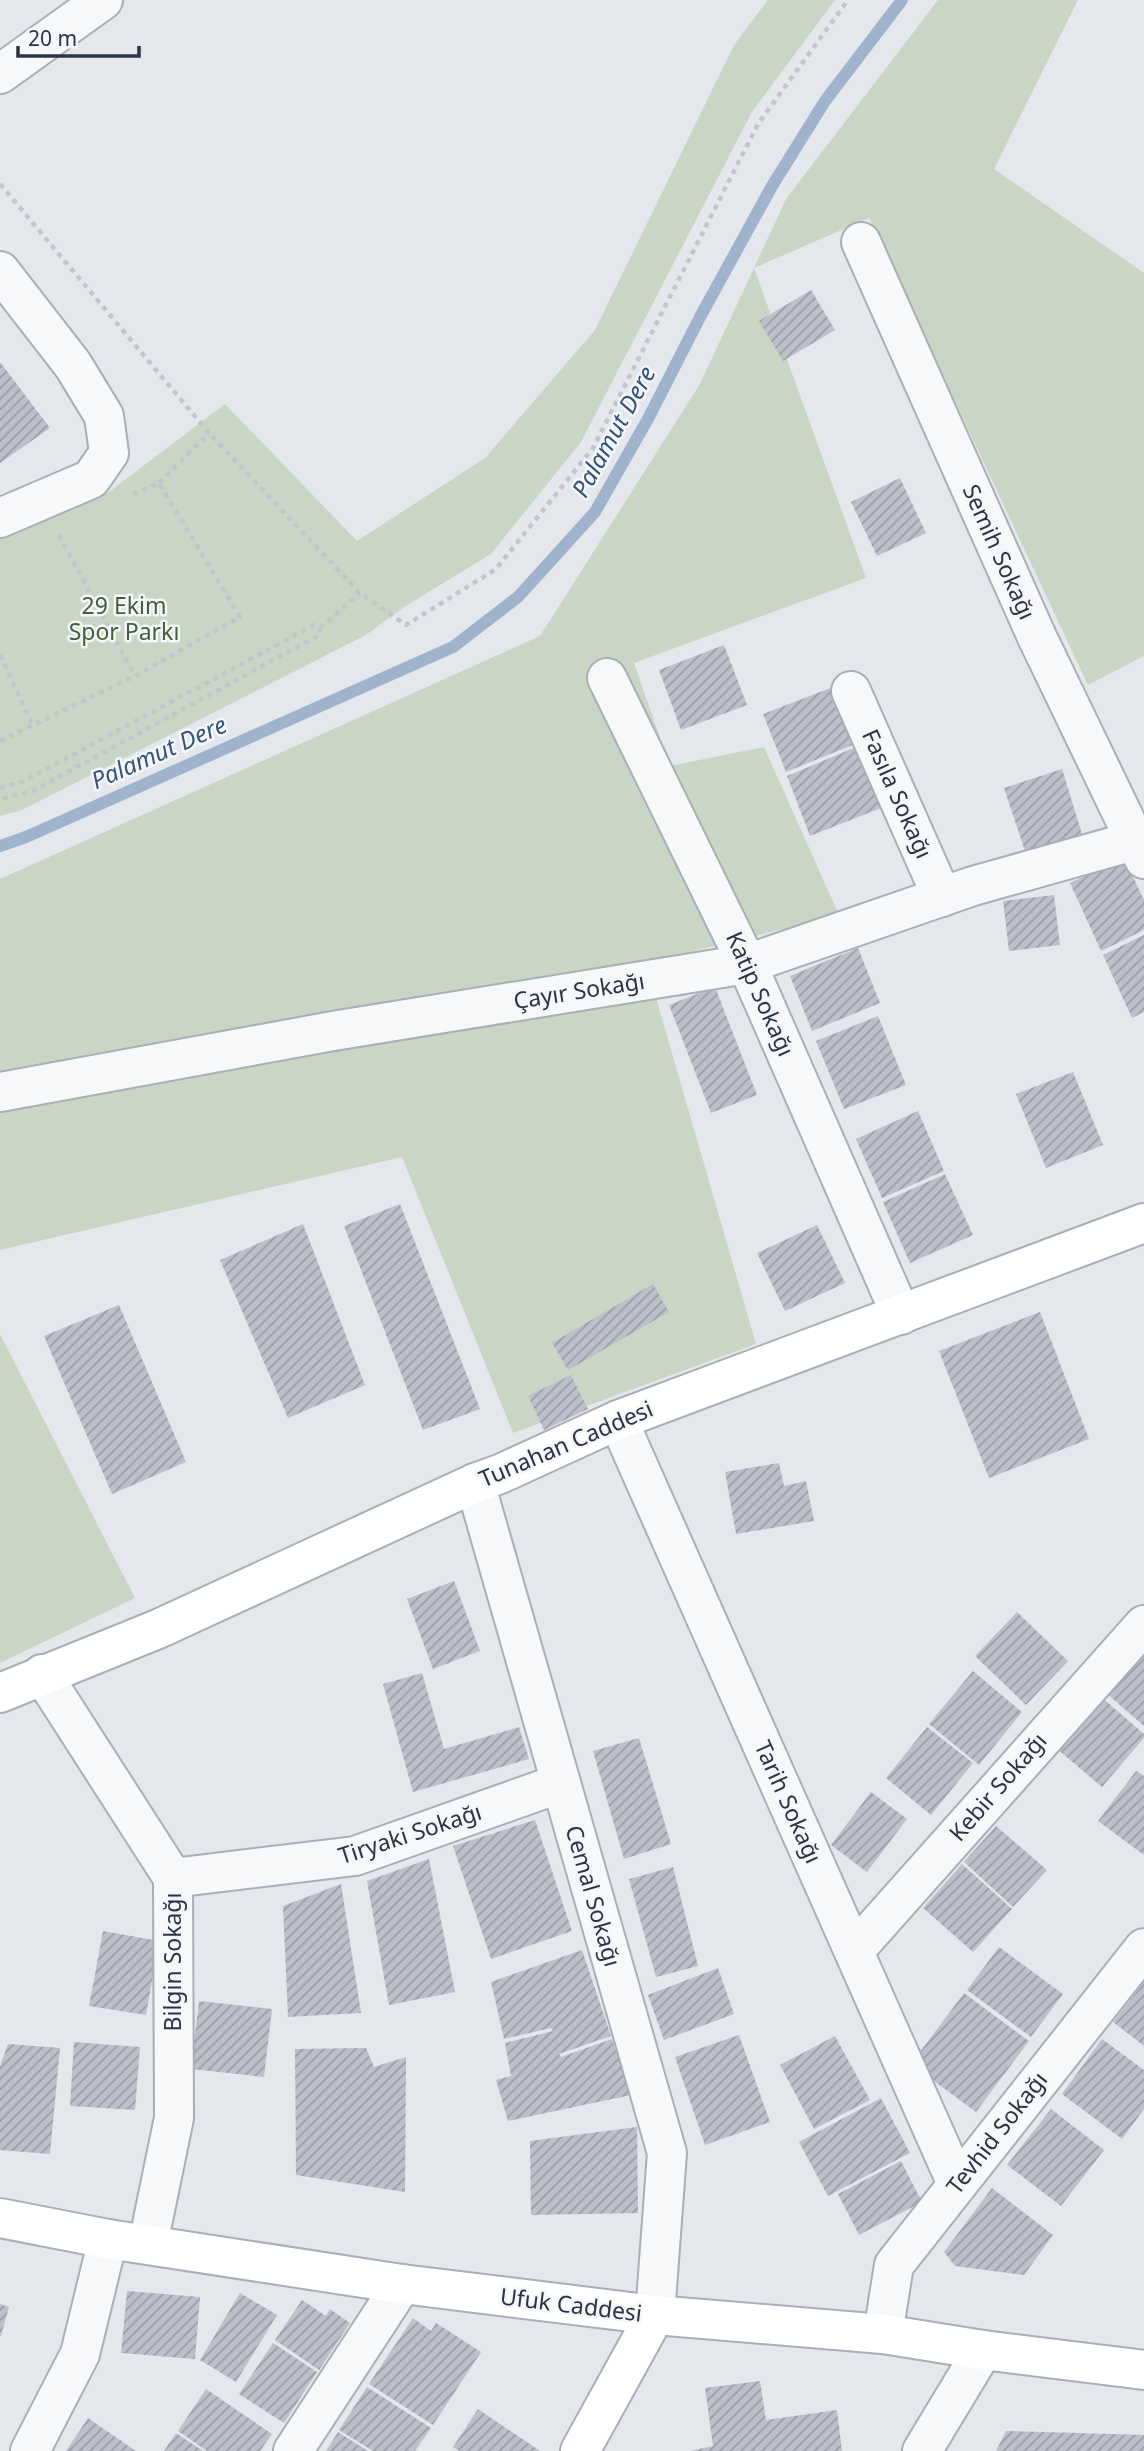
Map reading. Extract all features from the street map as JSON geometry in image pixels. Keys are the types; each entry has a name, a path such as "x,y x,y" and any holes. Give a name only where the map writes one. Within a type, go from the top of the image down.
{"street":[{"path":"0,74 103,0"},
{"name":"Semih Sokağı","path":"861,242 1037,637 1141,846"},
{"path":"0,271 73,365 104,416 109,453 90,479 0,517"},
{"name":"Katip Sokağı","path":"607,678 747,964 901,1315"},
{"name":"Fasıla Sokağı","path":"851,691 942,897"},
{"name":"Çayır Sokağı","path":"0,1092 333,1031 747,964 942,897 1141,846"},
{"name":"Tunahan Caddesi","path":"0,1693 158,1629 618,1420 1144,1223"},
{"name":"Tarih Sokağı","path":"618,1420 957,2184"},
{"name":"Cemal Sokağı","path":"475,1483 667,2153 655,2315"},
{"name":"Kebir Sokağı","path":"854,1951 1144,1625"},
{"name":"Bilgin Sokağı","path":"42,1674 173,1878 174,2118 148,2244"},
{"name":"Tiryaki Sokağı","path":"173,1878 355,1856 561,1783"},
{"name":"Tevhid Sokağı","path":"883,2334 894,2265 1144,1948"},
{"name":"Ufuk Caddesi","path":"0,2218 108,2239 402,2284 655,2315 883,2334 983,2350 1144,2370"},
{"path":"30,2451 80,2354 108,2239"},
{"path":"293,2451 402,2284"},
{"path":"580,2451 655,2315"},
{"path":"922,2451 983,2350"}],"path":[{"path":"0,184 209,433 360,593 406,625 496,569 593,448 758,124 848,0"},
{"path":"124,498 159,483 209,433"},
{"path":"0,741 135,676 240,617 159,483"},
{"path":"55,527 135,676"},
{"path":"0,799 33,790 319,635 320,628 360,593"},
{"path":"0,788 22,782 314,625 320,628"},
{"path":"0,655 33,726"}],"green space":[{"name":"29 Ekim Spor Parkı","path":"768,0 835,0 752,112 581,442 491,554 404,607 366,635 22,810 0,816 0,539 109,492 225,404 357,541 485,458 595,330 734,45"},
{"path":"938,0 1078,0 994,169 1144,273 1144,656 1088,685 869,218 754,268 866,578 634,663 670,766 764,747 839,915 646,963 756,1344 513,1433 402,1157 0,1250 0,879 540,636 700,384 786,199"},
{"path":"0,1334 135,1598 0,1663"}],"building":[{"path":"811,290 835,330 783,361 759,321"},
{"path":"0,362 50,428 0,463"},
{"path":"900,478 926,533 877,556 851,502"},
{"path":"724,645 747,705 681,730 659,670"},
{"path":"833,687 855,744 786,772 763,714"},
{"path":"856,747 881,808 810,836 787,776"},
{"path":"1062,769 1082,834 1025,851 1004,788"},
{"path":"1124,858 1144,900 1144,930 1101,951 1070,883"},
{"path":"1054,895 1060,945 1009,951 1003,901"},
{"path":"1144,935 1144,1012 1132,1018 1103,955"},
{"path":"858,948 880,1003 812,1031 790,976"},
{"path":"715,987 757,1095 711,1113 669,1005"},
{"path":"878,1016 906,1085 844,1109 816,1041"},
{"path":"1073,1072 1103,1145 1046,1168 1016,1094"},
{"path":"918,1111 944,1171 882,1198 856,1139"},
{"path":"945,1174 973,1235 910,1263 883,1202"},
{"path":"400,1204 480,1409 423,1430 344,1226"},
{"path":"303,1224 365,1385 288,1418 220,1260"},
{"path":"817,1225 845,1283 785,1311 757,1253"},
{"path":"653,1284 669,1312 568,1370 552,1343"},
{"path":"119,1305 186,1462 112,1494 44,1336"},
{"path":"1040,1312 1089,1439 989,1478 939,1351"},
{"path":"571,1375 588,1409 544,1430 528,1396"},
{"path":"779,1463 784,1486 806,1481 814,1521 736,1534 725,1472"},
{"path":"454,1581 480,1651 433,1669 407,1599"},
{"path":"1017,1612 1068,1661 1026,1705 975,1656"},
{"path":"1144,1647 1144,1726 1105,1692"},
{"path":"973,1671 1022,1712 979,1765 929,1724"},
{"path":"422,1673 444,1749 519,1727 529,1759 413,1792 383,1684"},
{"path":"1101,1697 1144,1734 1144,1738 1102,1787 1056,1748"},
{"path":"927,1727 973,1763 931,1815 886,1778"},
{"path":"639,1738 671,1844 624,1859 593,1751"},
{"path":"1136,1771 1144,1776 1144,1855 1098,1821"},
{"path":"871,1792 907,1819 867,1872 831,1845"},
{"path":"535,1820 572,1931 491,1959 453,1846"},
{"path":"996,1826 1047,1870 1013,1907 964,1862"},
{"path":"429,1859 455,1992 389,2005 367,1881"},
{"path":"962,1864 1012,1909 973,1952 923,1908"},
{"path":"673,1867 698,1966 656,1977 629,1879"},
{"path":"341,1884 361,2013 288,2017 283,1906"},
{"path":"103,1931 159,1941 146,2015 89,2006"},
{"path":"999,1947 1063,1994 1031,2037 967,1990"},
{"path":"582,1950 611,2036 559,2054 561,2057 612,2039 631,2095 508,2121 496,2080 511,2076 505,2043 553,2031 551,2028 504,2039 491,1982"},
{"path":"718,1968 734,2014 664,2040 648,1995"},
{"path":"1144,1982 1144,2046 1113,2022"},
{"path":"964,1993 1029,2041 976,2112 911,2064"},
{"path":"199,2001 272,2009 264,2077 191,2069"},
{"path":"739,2035 770,2122 705,2145 675,2057"},
{"path":"835,2036 870,2100 814,2129 780,2065"},
{"path":"1102,2039 1144,2070 1144,2109 1122,2139 1062,2094"},
{"path":"74,2042 140,2047 135,2110 70,2106"},
{"path":"8,2044 60,2048 50,2154 0,2150 0,2066"},
{"path":"366,2048 374,2067 406,2057 405,2192 296,2175 295,2049"},
{"path":"881,2098 910,2153 828,2196 799,2142"},
{"path":"1051,2109 1104,2150 1061,2206 1007,2165"},
{"path":"637,2127 638,2213 531,2215 530,2141"},
{"path":"901,2161 922,2202 859,2235 838,2194"},
{"path":"992,2188 1053,2235 1024,2275 955,2266 944,2252"},
{"path":"127,2291 200,2297 195,2359 121,2353"},
{"path":"240,2293 277,2315 236,2382 200,2360"},
{"path":"302,2300 326,2316 330,2309 350,2323 319,2370 275,2340"},
{"path":"0,2304 9,2307 1,2336 0,2336"},
{"path":"413,2318 431,2331 436,2323 481,2352 433,2425 369,2384"},
{"path":"273,2343 317,2372 284,2423 239,2394"},
{"path":"760,2381 766,2420 837,2410 842,2451 690,2451 713,2446 705,2388"},
{"path":"367,2387 431,2428 415,2451 373,2451 339,2430"},
{"path":"206,2389 272,2434 260,2451 207,2451 178,2431"},
{"path":"478,2409 540,2451 459,2451 453,2447"},
{"path":"88,2418 136,2451 66,2451"},
{"path":"1006,2431 1144,2435 1144,2451 996,2451"},
{"path":"338,2432 368,2451 326,2451"},
{"path":"176,2433 203,2451 164,2451"}],"waterway":[{"name":"Palamut Dere","path":"0,846 26,837 453,647 518,597 595,512 649,417 772,186 825,101 902,0"}]}
